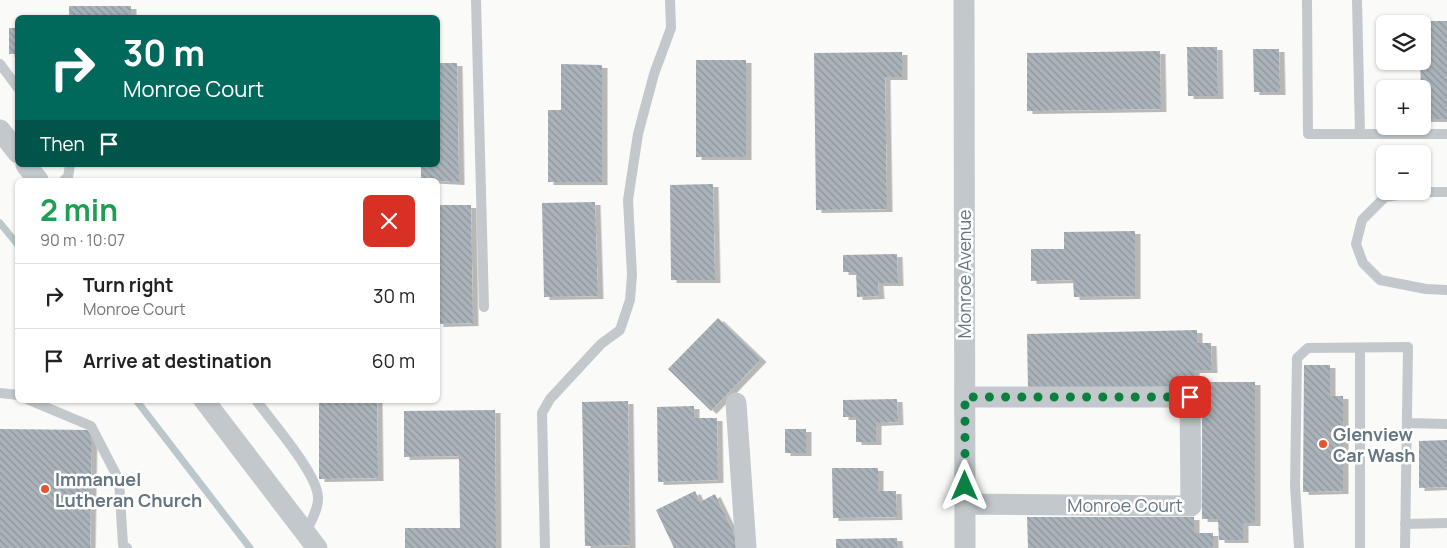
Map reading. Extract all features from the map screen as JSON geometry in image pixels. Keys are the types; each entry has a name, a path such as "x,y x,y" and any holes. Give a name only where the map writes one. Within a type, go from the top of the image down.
{"street":[{"name":"Monroe Avenue","path":"964,0 965,548"},
{"path":"0,130 15,149"},
{"path":"28,167 36,178"},
{"name":"Monroe Court","path":"965,397 1190,397 1191,506 965,504"},
{"path":"206,403 311,541"},
{"path":"736,403 746,548"}],"lane":[{"path":"476,0 484,307"},
{"path":"545,548 542,413 550,399 601,344 620,330 630,300 632,275 628,200 638,134 654,74 671,28 670,0"},
{"path":"1307,0 1308,134 1447,134"},
{"path":"1357,0 1360,134"},
{"path":"0,64 15,84"},
{"path":"1447,192 1418,192 1385,198 1362,220 1356,244 1363,263 1380,280 1426,289 1447,290"},
{"path":"1299,548 1295,486 1296,358 1308,348 1408,348 1405,548"},
{"path":"1360,348 1360,548"},
{"path":"0,393 15,395"},
{"path":"36,403 91,426 119,480 124,545 127,548"},
{"path":"258,403 309,472 318,496 311,541"},
{"path":"1408,423 1447,424"},
{"path":"1405,524 1447,523"}],"building":[{"path":"69,6 131,6 131,15 69,15"},
{"path":"1431,21 1447,21 1447,119 1431,119 1431,80 1421,80 1420,70 1431,70"},
{"path":"9,28 15,28 15,54 9,54"},
{"path":"1187,47 1217,47 1218,96 1188,96"},
{"path":"1253,49 1279,49 1280,92 1254,92"},
{"path":"1160,51 1161,109 1027,111 1027,53"},
{"path":"902,52 902,77 885,77 887,209 816,210 814,53"},
{"path":"696,60 746,60 746,157 696,157"},
{"path":"440,63 457,63 459,182 440,181 440,178 421,178 421,167 440,167"},
{"path":"561,64 602,65 602,182 548,182 548,110 561,110"},
{"path":"713,184 715,280 671,280 670,185"},
{"path":"595,202 598,296 544,297 542,203"},
{"path":"440,205 471,205 473,323 440,324"},
{"path":"1135,231 1135,296 1074,297 1073,280 1031,281 1031,249 1064,249 1064,232"},
{"path":"897,254 898,283 878,283 879,296 857,297 856,272 843,272 843,255"},
{"path":"718,318 761,359 711,411 668,369"},
{"path":"1197,330 1197,343 1211,343 1212,370 1194,370 1194,386 1028,389 1027,334"},
{"name":"Glenview Car Wash","path":"1304,365 1330,365 1330,396 1343,396 1343,491 1303,492"},
{"path":"1202,382 1255,382 1255,523 1243,523 1243,540 1219,540 1218,519 1202,519"},
{"path":"897,399 898,422 876,423 876,442 856,442 856,417 843,417 843,400"},
{"path":"628,401 630,545 585,546 582,402"},
{"path":"319,403 377,403 378,478 319,479"},
{"path":"694,406 694,418 717,418 718,480 658,482 657,407"},
{"path":"495,410 496,548 405,548 405,528 460,528 459,456 404,457 404,411"},
{"name":"Immanuel Lutheran Church","path":"0,429 92,430 90,548 0,548"},
{"path":"785,429 806,429 806,453 785,453"},
{"path":"1447,440 1447,487 1419,488 1419,441"},
{"path":"832,468 878,468 878,491 896,491 897,517 833,518"},
{"path":"695,491 700,502 715,494 741,548 674,548 656,510"},
{"path":"1027,517 1194,517 1194,533 1213,533 1213,548 1028,548"},
{"path":"897,538 898,548 836,548 836,539"}],"waterway":[{"path":"0,223 15,241"},
{"path":"138,403 250,548"}],"place":[{"name":"Glenview Car Wash","path":"1323,444"},
{"name":"Immanuel Lutheran Church","path":"45,489"}],"route":[{"path":"965,486 965,397 1190,397"}]}
